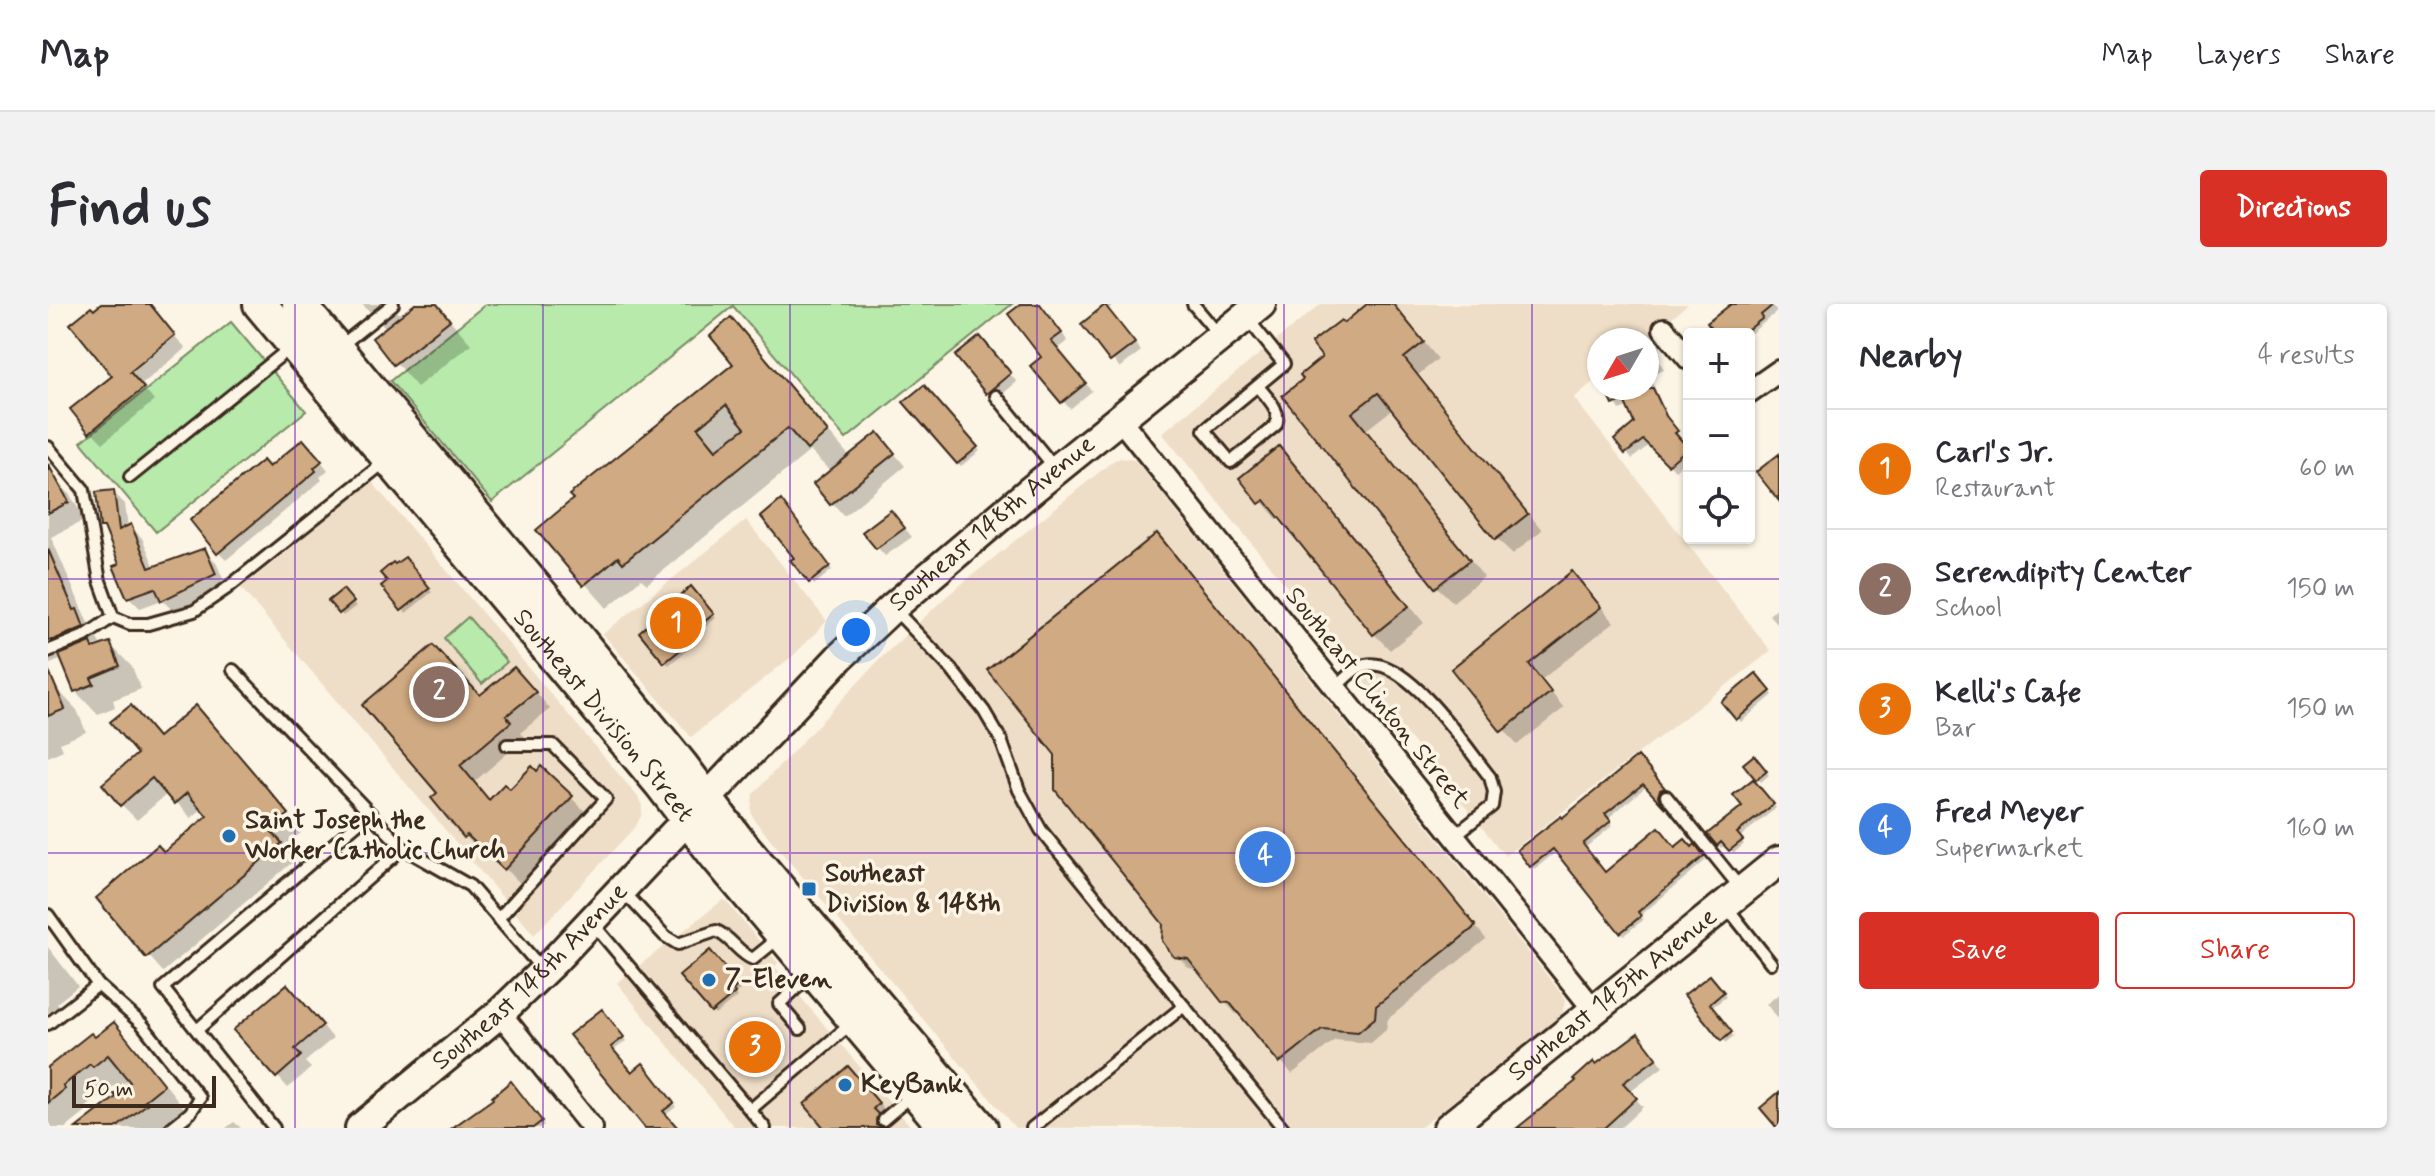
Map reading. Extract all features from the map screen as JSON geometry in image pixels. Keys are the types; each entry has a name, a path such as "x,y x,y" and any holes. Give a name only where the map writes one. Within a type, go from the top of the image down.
{"main road":[{"name":"Southeast Division Street","path":"260,304 390,458 697,809 735,837 981,1128"},
{"name":"Southeast Division Street","path":"299,304 525,574 697,809 783,935 946,1128"},
{"name":"Southeast 148th Avenue","path":"360,1128 500,1013 543,971 839,658 892,608 1056,469 1253,310"},
{"name":"Southeast 145th Avenue","path":"1450,1127 1779,861"}],"street":[{"path":"1664,329 1683,352"},
{"path":"1755,388 1779,371"},
{"name":"Southeast Clinton Street","path":"1119,418 1594,1010"},
{"path":"500,1013 592,1128"}],"lane":[{"path":"337,349 393,304"},
{"path":"1193,304 1220,337"},
{"path":"1253,310 1284,364 1204,430 1231,462 1276,425 1279,418 1258,386"},
{"path":"130,477 294,345"},
{"path":"996,396 1056,469"},
{"path":"48,447 84,490 100,581 113,617 130,624 148,624 194,611 390,458"},
{"path":"892,608 951,669 984,711 1001,740 1019,790 1041,830 1283,1128"},
{"path":"48,651 85,636 113,617"},
{"path":"1335,687 1361,666 1379,665 1396,670 1413,683 1490,777 1494,792 1492,806 1454,836"},
{"path":"233,670 403,848 470,886 543,971"},
{"path":"498,919 606,799 553,745 507,745"},
{"path":"1666,796 1734,898 1771,963"},
{"path":"274,1128 163,988 370,813"},
{"path":"197,1030 403,848"},
{"path":"622,889 665,936 678,944 716,931 753,959 783,935"},
{"path":"48,915 98,985 142,1024 200,1098 190,1113 171,1128"},
{"path":"591,922 765,1128"},
{"path":"800,1029 779,1004 814,972"},
{"path":"48,1024 98,985"},
{"path":"1032,1128 1184,1006"},
{"path":"750,1110 855,1020"},
{"path":"883,1120 916,1092"}],"shaded area":[{"path":"1321,304 1688,304 1659,328 1587,328 1587,387 1574,398 1683,538 1683,544 1688,544 1771,651 1505,856 1162,433"},
{"path":"1114,460 1135,460 1566,999 1562,1014 1420,1128 1015,1128 755,821 751,812 753,794 882,657 947,596"},
{"path":"372,482 642,805 642,814 636,826 534,935 241,588"},
{"path":"746,520 827,621 795,654 691,737 603,634"},
{"path":"724,899 778,963 775,967 912,1128 735,1128 617,983"}],"green space":[{"path":"486,304 1012,304 846,439 733,306 492,502 390,381"},
{"path":"231,322 306,411 156,532 81,442"},
{"path":"468,617 507,662 482,684 444,638"}],"building":[{"path":"101,304 150,304 175,335 130,372 144,388 89,433 70,409 112,376 70,324 91,307 94,310"},
{"path":"415,304 437,304 450,320 393,365 372,338"},
{"path":"1021,304 1040,304 1062,333 1051,341 1086,383 1061,403 1030,366 1041,357 1008,314"},
{"path":"1367,304 1393,304 1424,342 1404,358 1528,514 1495,540 1378,393 1352,413 1470,560 1435,588 1282,396 1303,379 1300,375 1322,357 1311,343 1341,320 1344,323"},
{"path":"1731,304 1774,304 1750,328 1711,328 1707,323"},
{"path":"1105,305 1135,343 1110,362 1081,324"},
{"path":"731,317 828,432 807,450 788,428 623,563 618,557 583,586 536,530 573,499 569,495 733,364 710,336","holes":["726,405 745,428 716,450 698,428"]},
{"path":"980,336 1011,373 986,394 955,356"},
{"path":"924,385 978,447 957,464 903,402"},
{"path":"1624,400 1659,400 1678,431 1675,433 1683,442 1683,452 1668,465 1643,440 1625,454 1614,440 1634,423"},
{"path":"878,432 895,453 830,505 813,484"},
{"path":"303,439 322,461 314,468 316,471 217,554 190,520 263,460 269,467"},
{"path":"1279,446 1409,606 1373,635 1265,500 1259,504 1239,478"},
{"path":"1779,454 1779,501 1756,472"},
{"path":"48,464 69,502 48,513"},
{"path":"114,490 119,530 131,524 149,568 205,548 216,574 161,601 155,588 127,598 113,566 119,564 104,527 100,527 96,492"},
{"path":"781,500 830,566 809,583 790,560 794,558 761,517"},
{"path":"891,510 905,528 876,549 862,532"},
{"path":"1157,533 1476,926 1376,1006 1375,1018 1358,1032 1322,1029 1279,1063 1230,1003 1222,1002 1188,959 1174,957 1162,941 1163,924 1055,790 1055,755 987,670"},
{"path":"48,549 84,627 53,640 48,640"},
{"path":"405,557 430,588 401,611 381,586 387,581 380,573"},
{"path":"1572,571 1601,607 1529,664 1551,692 1501,732 1451,669"},
{"path":"691,586 714,614 691,632 695,638 664,663 639,632"},
{"path":"343,589 354,602 339,614 328,601"},
{"path":"91,642 93,648 110,642 120,666 91,678 94,684 74,692 59,655"},
{"path":"433,645 480,695 514,667 536,692 506,716 511,722 460,765 489,800 504,784 510,789 532,766 537,771 541,766 573,796 504,870 467,835 464,838 431,798 437,793 362,705"},
{"path":"48,669 65,709 48,716"},
{"path":"1756,673 1771,691 1736,720 1721,702"},
{"name":"Saint Joseph the Worker Catholic Church","path":"131,705 158,737 196,705 289,814 270,830 282,843 146,958 96,898 158,845 164,852 207,816 187,793 174,804 152,778 120,806 102,784 137,754 110,722"},
{"path":"1754,755 1767,771 1756,780 1743,764"},
{"path":"1638,756 1665,788 1660,790 1658,796 1665,808 1643,784 1605,814 1611,821 1583,844 1605,872 1659,827 1675,847 1685,839 1692,847 1695,844 1704,856 1638,912 1641,916 1620,933 1553,849 1530,867 1517,850"},
{"path":"1753,779 1774,804 1737,833 1743,840 1729,851 1721,842 1717,846 1707,834 1742,806 1733,795"},
{"name":"7-Eleven","path":"710,950 739,984 733,990 735,993 711,1013 679,976"},
{"path":"1710,975 1724,992 1710,1004 1732,1032 1721,1041 1684,995"},
{"path":"287,984 323,1025 295,1049 301,1056 276,1078 233,1030"},
{"path":"602,1009 624,1037 611,1047 632,1072 643,1063 674,1103 663,1111 678,1128 645,1128 569,1035"},
{"path":"114,1022 164,1085 144,1101 147,1104 116,1128 76,1128 130,1082 108,1055 93,1067 90,1064 48,1103 48,1067 91,1033 95,1037"},
{"path":"757,1025 777,1050 753,1070 733,1045"},
{"path":"1638,1033 1657,1058 1623,1083 1637,1098 1604,1128 1517,1128 1576,1081 1574,1079 1594,1061 1596,1064"},
{"name":"KeyBank","path":"848,1066 879,1103 873,1109 878,1114 876,1125 889,1128 824,1128 804,1104"},
{"path":"511,1081 542,1121 533,1128 452,1128 493,1099"},
{"path":"1779,1092 1779,1128 1777,1128 1760,1108"}],"place":[{"name":"Carl's Jr.","path":"676,623"},
{"name":"Serendipity Center","path":"439,692"},
{"name":"Saint Joseph the Worker Catholic Church","path":"229,836"},
{"name":"Fred Meyer","path":"1265,857"},
{"name":"Southeast Division & 148th","path":"809,889"},
{"name":"7-Eleven","path":"709,980"},
{"name":"Kelli's Cafe","path":"755,1047"},
{"name":"KeyBank","path":"845,1085"}]}
